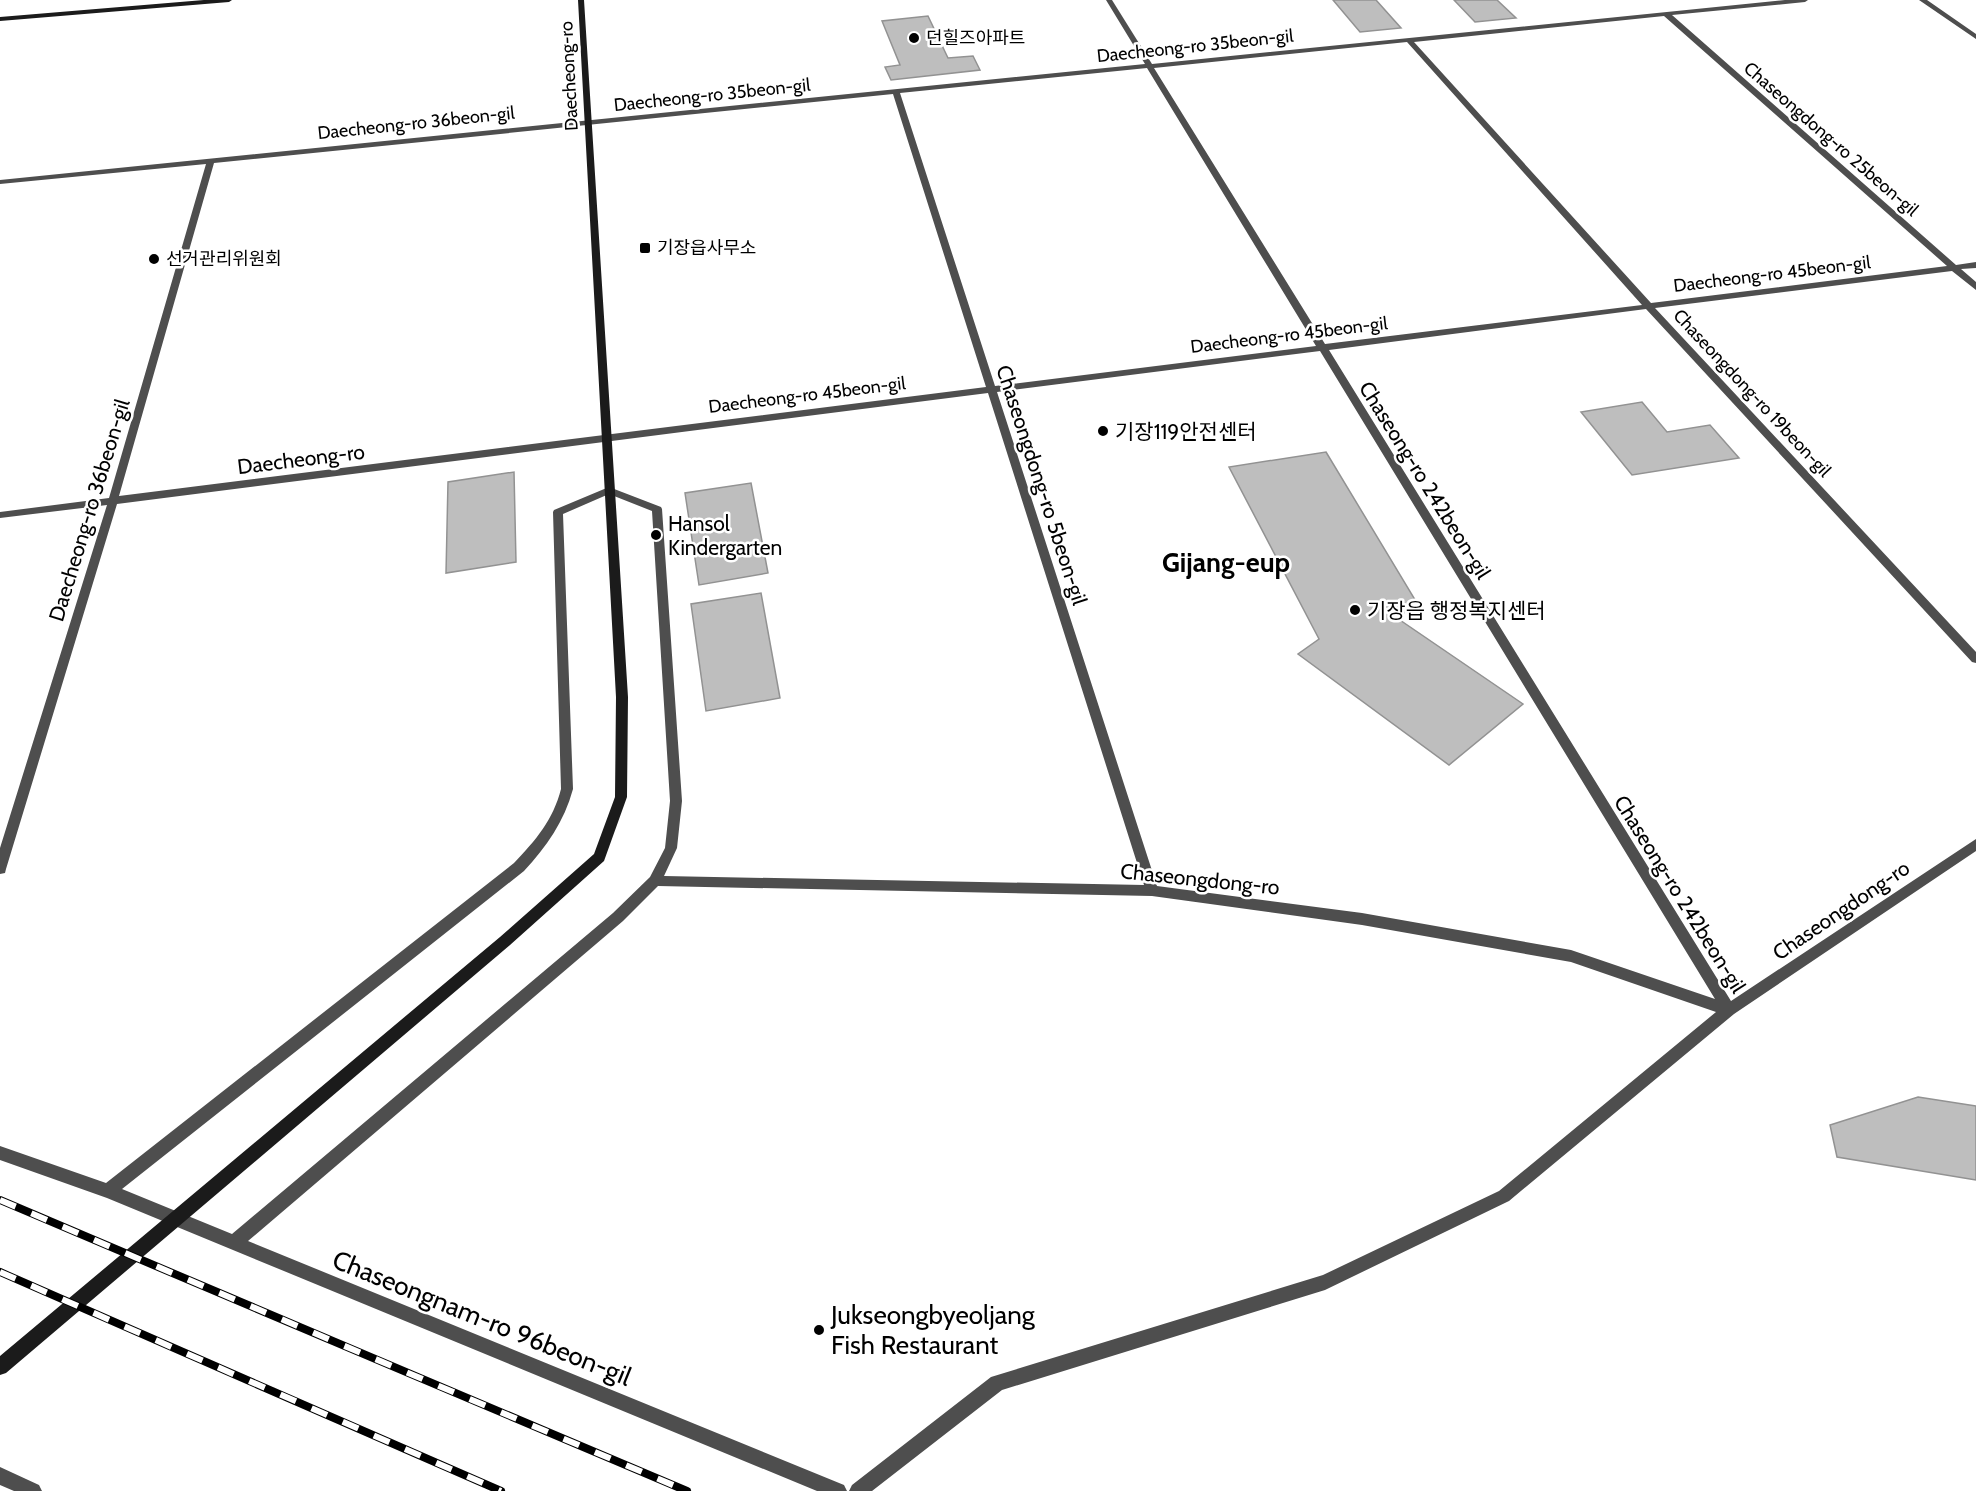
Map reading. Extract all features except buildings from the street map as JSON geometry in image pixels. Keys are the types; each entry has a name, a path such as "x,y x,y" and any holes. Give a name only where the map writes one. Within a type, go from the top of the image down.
{"main road":[{"path":"0,19 230,0"},
{"name":"Daecheong-ro","path":"0,1366 505,941 599,857 621,797 622,697 581,0"}],"street":[{"name":"Chaseong-ro 242beon-gil","path":"1109,0 1729,1010"},
{"name":"Daecheong-ro 35beon-gil","path":"588,123 1805,0"},
{"path":"1922,0 1976,37"},
{"name":"Chaseongdong-ro 25beon-gil","path":"1666,14 1976,287"},
{"name":"Chaseongdong-ro 19beon-gil","path":"1409,40 1648,306 1976,659"},
{"name":"Chaseongdong-ro 5beon-gil","path":"896,91 1152,891"},
{"name":"Daecheong-ro 36beon-gil","path":"0,182 588,123"},
{"name":"Daecheong-ro 36beon-gil","path":"0,869 113,501 211,161"},
{"name":"Daecheong-ro 45beon-gil","path":"607,437 1976,265"},
{"name":"Daecheong-ro","path":"0,515 607,437"},
{"path":"108,1191 519,867 547,838 562,812 567,789 558,512 609,490 657,509 676,801 671,849 655,881 618,917 234,1243"},
{"name":"Chaseongdong-ro","path":"858,1491 997,1383 1325,1282 1504,1196 1729,1010 1976,844"},
{"name":"Chaseongdong-ro","path":"655,881 1152,891 1362,919 1571,956 1729,1010"},
{"name":"Chaseongnam-ro 96beon-gil","path":"0,1153 108,1191 838,1491"},
{"path":"0,1476 33,1491"}],"railway":[{"path":"0,1200 687,1491"},
{"path":"0,1272 501,1491"}],"place":[{"name":"던힐즈아파트","path":"914,38"},
{"name":"기장읍사무소","path":"645,248"},
{"name":"선거관리위원회","path":"154,259"},
{"name":"기장119안전센터","path":"1103,431"},
{"name":"Hansol Kindergarten","path":"656,535"},
{"name":"기장읍 행정복지센터","path":"1355,610"},
{"name":"Jukseongbyeoljang Fish Restaurant","path":"819,1330"}],"district":[{"name":"Gijang-eup","path":"1226,562"}]}
